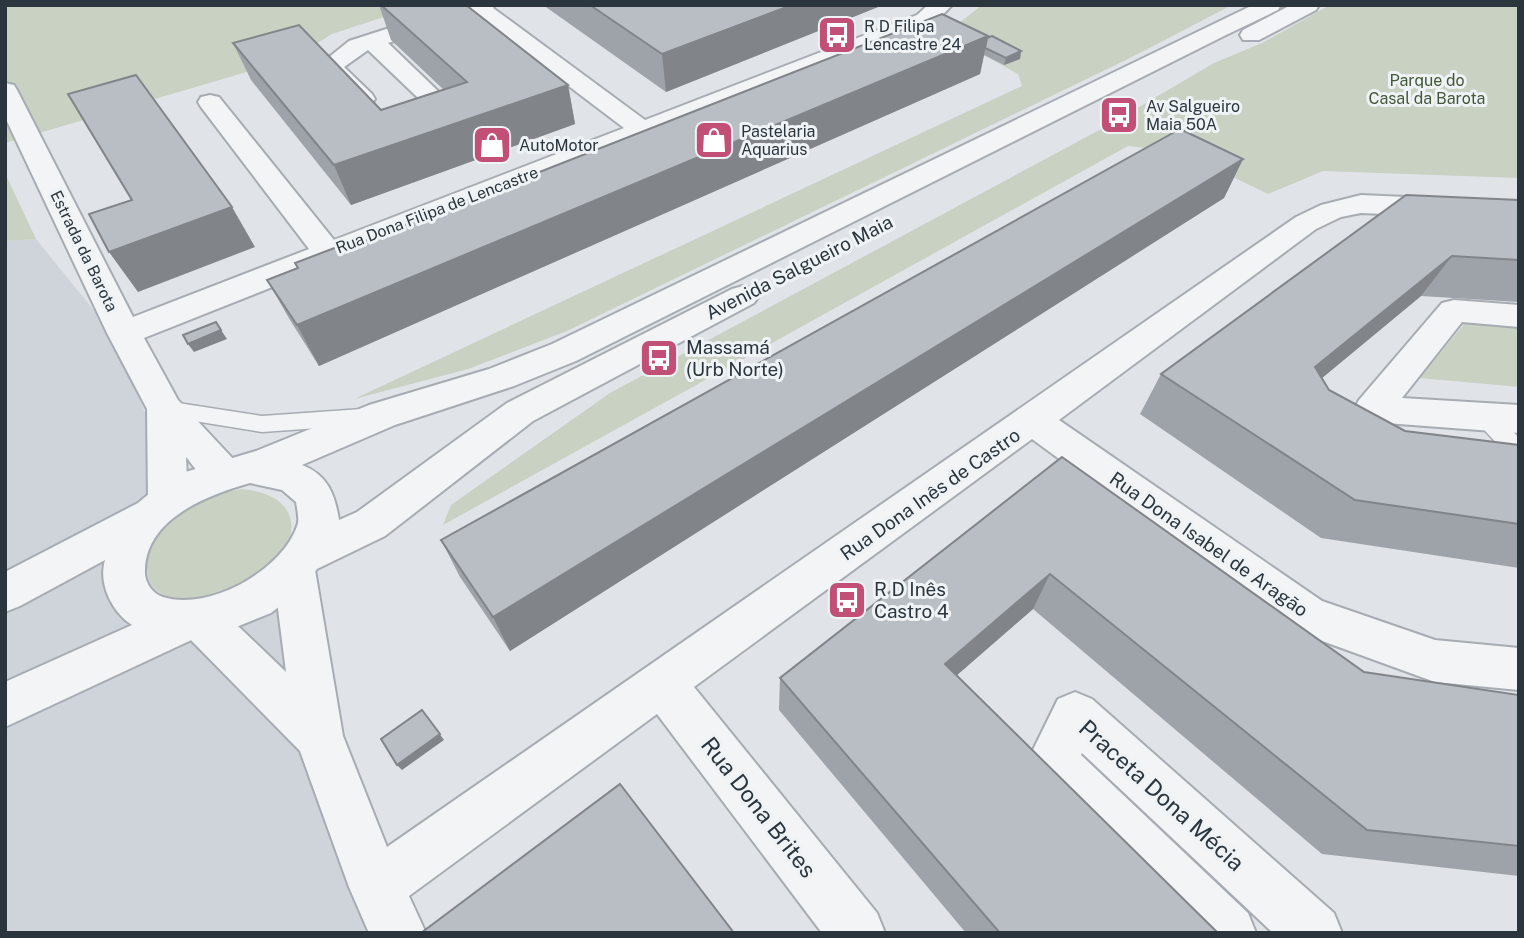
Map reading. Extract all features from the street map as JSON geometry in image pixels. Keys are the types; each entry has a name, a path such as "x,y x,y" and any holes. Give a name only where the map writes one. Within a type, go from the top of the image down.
{"street":[{"name":"Rua Dona Filipa de Lencastre","path":"124,333 925,20 942,5"},
{"name":"Avenida Salgueiro Maia","path":"5,593 159,508 194,484 236,471 383,415 542,363 712,282 1270,5"},
{"name":"Avenida Salgueiro Maia","path":"5,705 195,620 226,613 252,602 275,587 300,563 371,524 520,412 557,390 1308,5"},
{"path":"379,115 330,66 357,46 481,6 642,130"},
{"path":"372,41 452,117 444,126 416,136"},
{"name":"Estrada da Barota","path":"5,90 124,333 166,409 236,471"},
{"path":"210,102 328,253"},
{"name":"Rua Dona Inês de Castro","path":"387,910 660,682 1034,421 1306,223 1331,211 1361,204 1519,211"},
{"path":"1502,417 1365,417 1454,311 1519,316"},
{"name":"Estrada da Barota","path":"159,508 166,409"},
{"name":"Rua Dona Isabel de Aragão","path":"1034,421 1308,616 1435,661 1519,668"},
{"name":"Avenida Salgueiro Maia","path":"236,471 276,469 297,477 312,491 319,510 317,531 300,563"},
{"name":"Avenida Salgueiro Maia","path":"159,508 134,536 125,556 123,577 129,595 143,609 164,618 195,620"},
{"path":"300,563 319,736 387,910"},
{"path":"195,620 319,736"},
{"name":"Rua Dona Brites","path":"660,682 857,933"},
{"name":"Praceta Dona Mécia","path":"1228,933 1052,762 1075,716 1314,933"}],"lane":[{"path":"166,409 262,424 383,415"},
{"path":"1502,417 1519,453"}],"shaded area":[{"path":"36,239 109,329 154,433 298,605 366,933 5,933 5,241"}],"green space":[{"path":"5,5 420,5 332,34 294,58 5,143"},
{"path":"982,5 1232,5 1134,56 567,331 468,369 354,399 1022,86 1018,74 945,34"},
{"name":"Parque do Casal da Barota","path":"1330,5 1519,5 1519,178 1323,171 1268,194 1181,152 1128,146 443,525 451,505 610,393 1105,127 1214,63 1262,43"},
{"path":"5,173 36,239 5,241"},
{"path":"1469,318 1519,322 1519,387 1420,378"},
{"path":"242,489 264,494 280,502 289,513 292,527 282,556 254,582 208,600 177,600 161,593 152,583 148,571 148,557 164,528 192,504"}],"building":[{"path":"381,5 466,5 568,85 334,165 233,43 299,25 381,110 467,82"},
{"path":"590,5 792,5 662,54"},
{"path":"942,14 988,36 297,325 267,280 298,268 295,263 345,244 348,247 364,241"},
{"path":"992,36 1021,51 1006,58 985,48 987,38"},
{"path":"136,75 232,207 109,252 89,214 132,200 68,94"},
{"path":"1180,129 1243,159 493,617 441,540"},
{"path":"1406,195 1519,200 1519,260 1452,256 1315,367 1329,390 1405,431 1519,445 1519,524 1355,500 1161,374"},
{"path":"216,322 221,330 188,344 183,335"},
{"path":"1062,457 1364,672 1519,695 1519,846 1367,830 1050,574 945,664 1218,933 1000,933 780,678"},
{"path":"422,710 440,734 397,765 381,739"},
{"path":"620,784 734,933 421,933"}],"place":[{"name":"R D Filipa Lencastre 24","path":"837,35"},
{"name":"Av Salgueiro Maia 50A","path":"1119,115"},
{"name":"Pastelaria Aquarius","path":"714,140"},
{"name":"AutoMotor","path":"492,145"},
{"name":"Massamá (Urb Norte)","path":"659,358"},
{"name":"R D Inês Castro 4","path":"847,600"}]}
